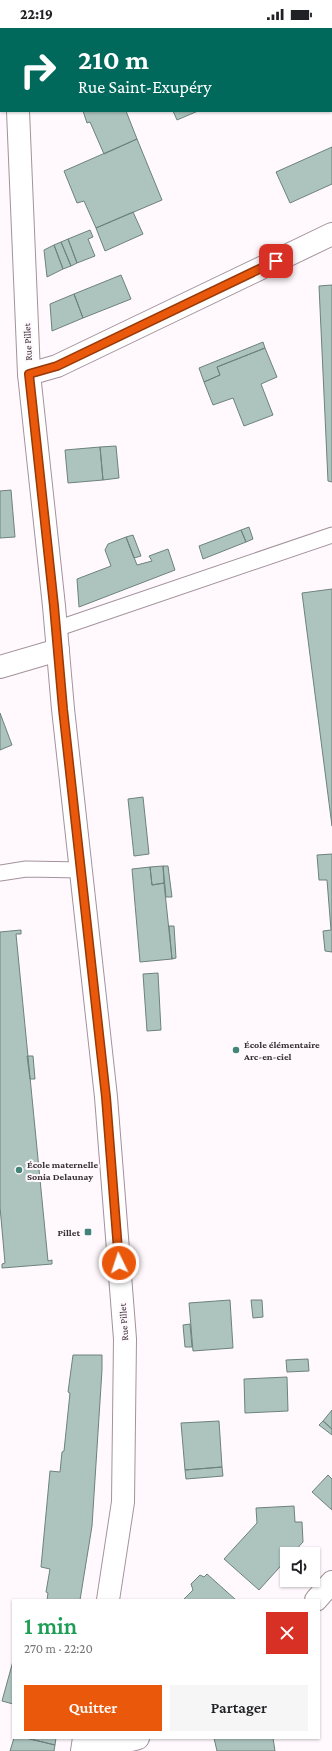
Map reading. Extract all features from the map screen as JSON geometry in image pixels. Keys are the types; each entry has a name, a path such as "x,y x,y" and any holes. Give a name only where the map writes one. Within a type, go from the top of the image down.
{"street":[{"name":"Rue Pillet","path":"18,112 29,374 106,1097 125,1339 123,1502 108,1599"},
{"path":"29,374 57,366 332,234"},
{"path":"0,667 57,640"},
{"path":"317,1599 332,1582"},
{"path":"83,1746 123,1743 135,1739"}],"lane":[{"path":"57,640 332,535"},
{"path":"0,874 26,868 82,870"}],"building":[{"path":"83,112 126,112 137,139 104,154 90,122 87,123"},
{"path":"173,112 196,112 177,120"},
{"path":"137,139 162,200 96,228 84,201 77,203 64,171"},
{"path":"332,147 332,184 290,203 276,172"},
{"path":"133,212 143,234 105,251 96,228"},
{"path":"90,230 93,237 88,239 95,256 77,263 68,239"},
{"path":"68,239 77,263 71,266 61,242"},
{"path":"61,242 71,266 63,269 54,245"},
{"path":"54,245 63,269 47,277 44,250"},
{"path":"121,275 131,299 83,318 74,294"},
{"path":"332,285 332,482 328,481 319,286"},
{"path":"74,294 83,318 52,331 50,304"},
{"path":"263,342 265,348 217,367 220,375 204,382 199,368"},
{"path":"265,348 277,377 261,384 273,415 244,426 233,398 213,405 204,382 220,375 217,367"},
{"path":"116,446 119,478 103,480 100,447"},
{"path":"100,447 103,480 68,483 65,450"},
{"path":"11,490 15,537 0,538 0,491"},
{"path":"249,527 253,539 246,542 241,530"},
{"path":"241,530 246,542 203,559 199,546"},
{"path":"133,535 141,556 134,558 126,537"},
{"path":"126,537 137,565 152,561 149,556 168,549 175,570 79,607 77,579 111,566 105,550 108,544"},
{"path":"332,589 332,826 302,593"},
{"path":"0,713 12,745 0,750"},
{"path":"143,797 149,854 134,856 128,799"},
{"path":"332,854 332,952 325,951 323,931 331,930 327,880 319,880 317,855"},
{"path":"163,866 168,866 172,897 166,897"},
{"path":"163,866 164,883 152,885 150,867"},
{"path":"150,867 152,885 164,883 172,959 140,962 132,869"},
{"path":"169,926 174,926 176,958 172,959"},
{"name":"École maternelle Sonia Delaunay","path":"21,930 21,934 16,934 48,1261 52,1260 52,1264 2,1268 2,1264 5,1263 0,1207 0,932"},
{"path":"158,973 161,1030 147,1031 143,974"},
{"path":"27,1056 33,1056 35,1079 30,1079"},
{"path":"230,1300 233,1348 193,1351 189,1303"},
{"path":"251,1300 262,1300 263,1317 253,1318"},
{"path":"190,1324 192,1347 185,1347 183,1325"},
{"path":"73,1355 102,1355 92,1526 80,1599 47,1599 48,1593 46,1592 50,1569 41,1567 50,1471 60,1472 62,1452 64,1451 70,1393 68,1392"},
{"path":"308,1359 309,1371 287,1372 286,1360"},
{"path":"287,1377 288,1411 245,1413 244,1379"},
{"path":"332,1410 332,1429 323,1421"},
{"path":"219,1421 222,1467 185,1470 181,1423"},
{"path":"323,1421 332,1429 332,1435 319,1425"},
{"path":"222,1467 223,1476 186,1479 185,1470"},
{"path":"328,1475 332,1479 332,1510 312,1492"},
{"path":"294,1506 295,1522 302,1522 303,1542 298,1547 280,1547 280,1567 259,1590 224,1559 257,1523 256,1508"},
{"path":"207,1574 235,1599 184,1599 193,1590 191,1584 200,1575 204,1577"},
{"path":"12,1665 12,1704 2,1701"},
{"path":"14,1739 30,1739 55,1745 54,1751 10,1751"},
{"path":"30,1739 56,1739 55,1745"},
{"path":"214,1739 273,1739 275,1751 217,1751"}],"place":[{"name":"École élémentaire Arc-en-ciel","path":"236,1050"},
{"name":"École maternelle Sonia Delaunay","path":"19,1170"},
{"name":"Pillet","path":"88,1232"}],"route":[{"path":"119,1263 106,1097 63,709 54,606 29,374 57,366 276,261"}]}
